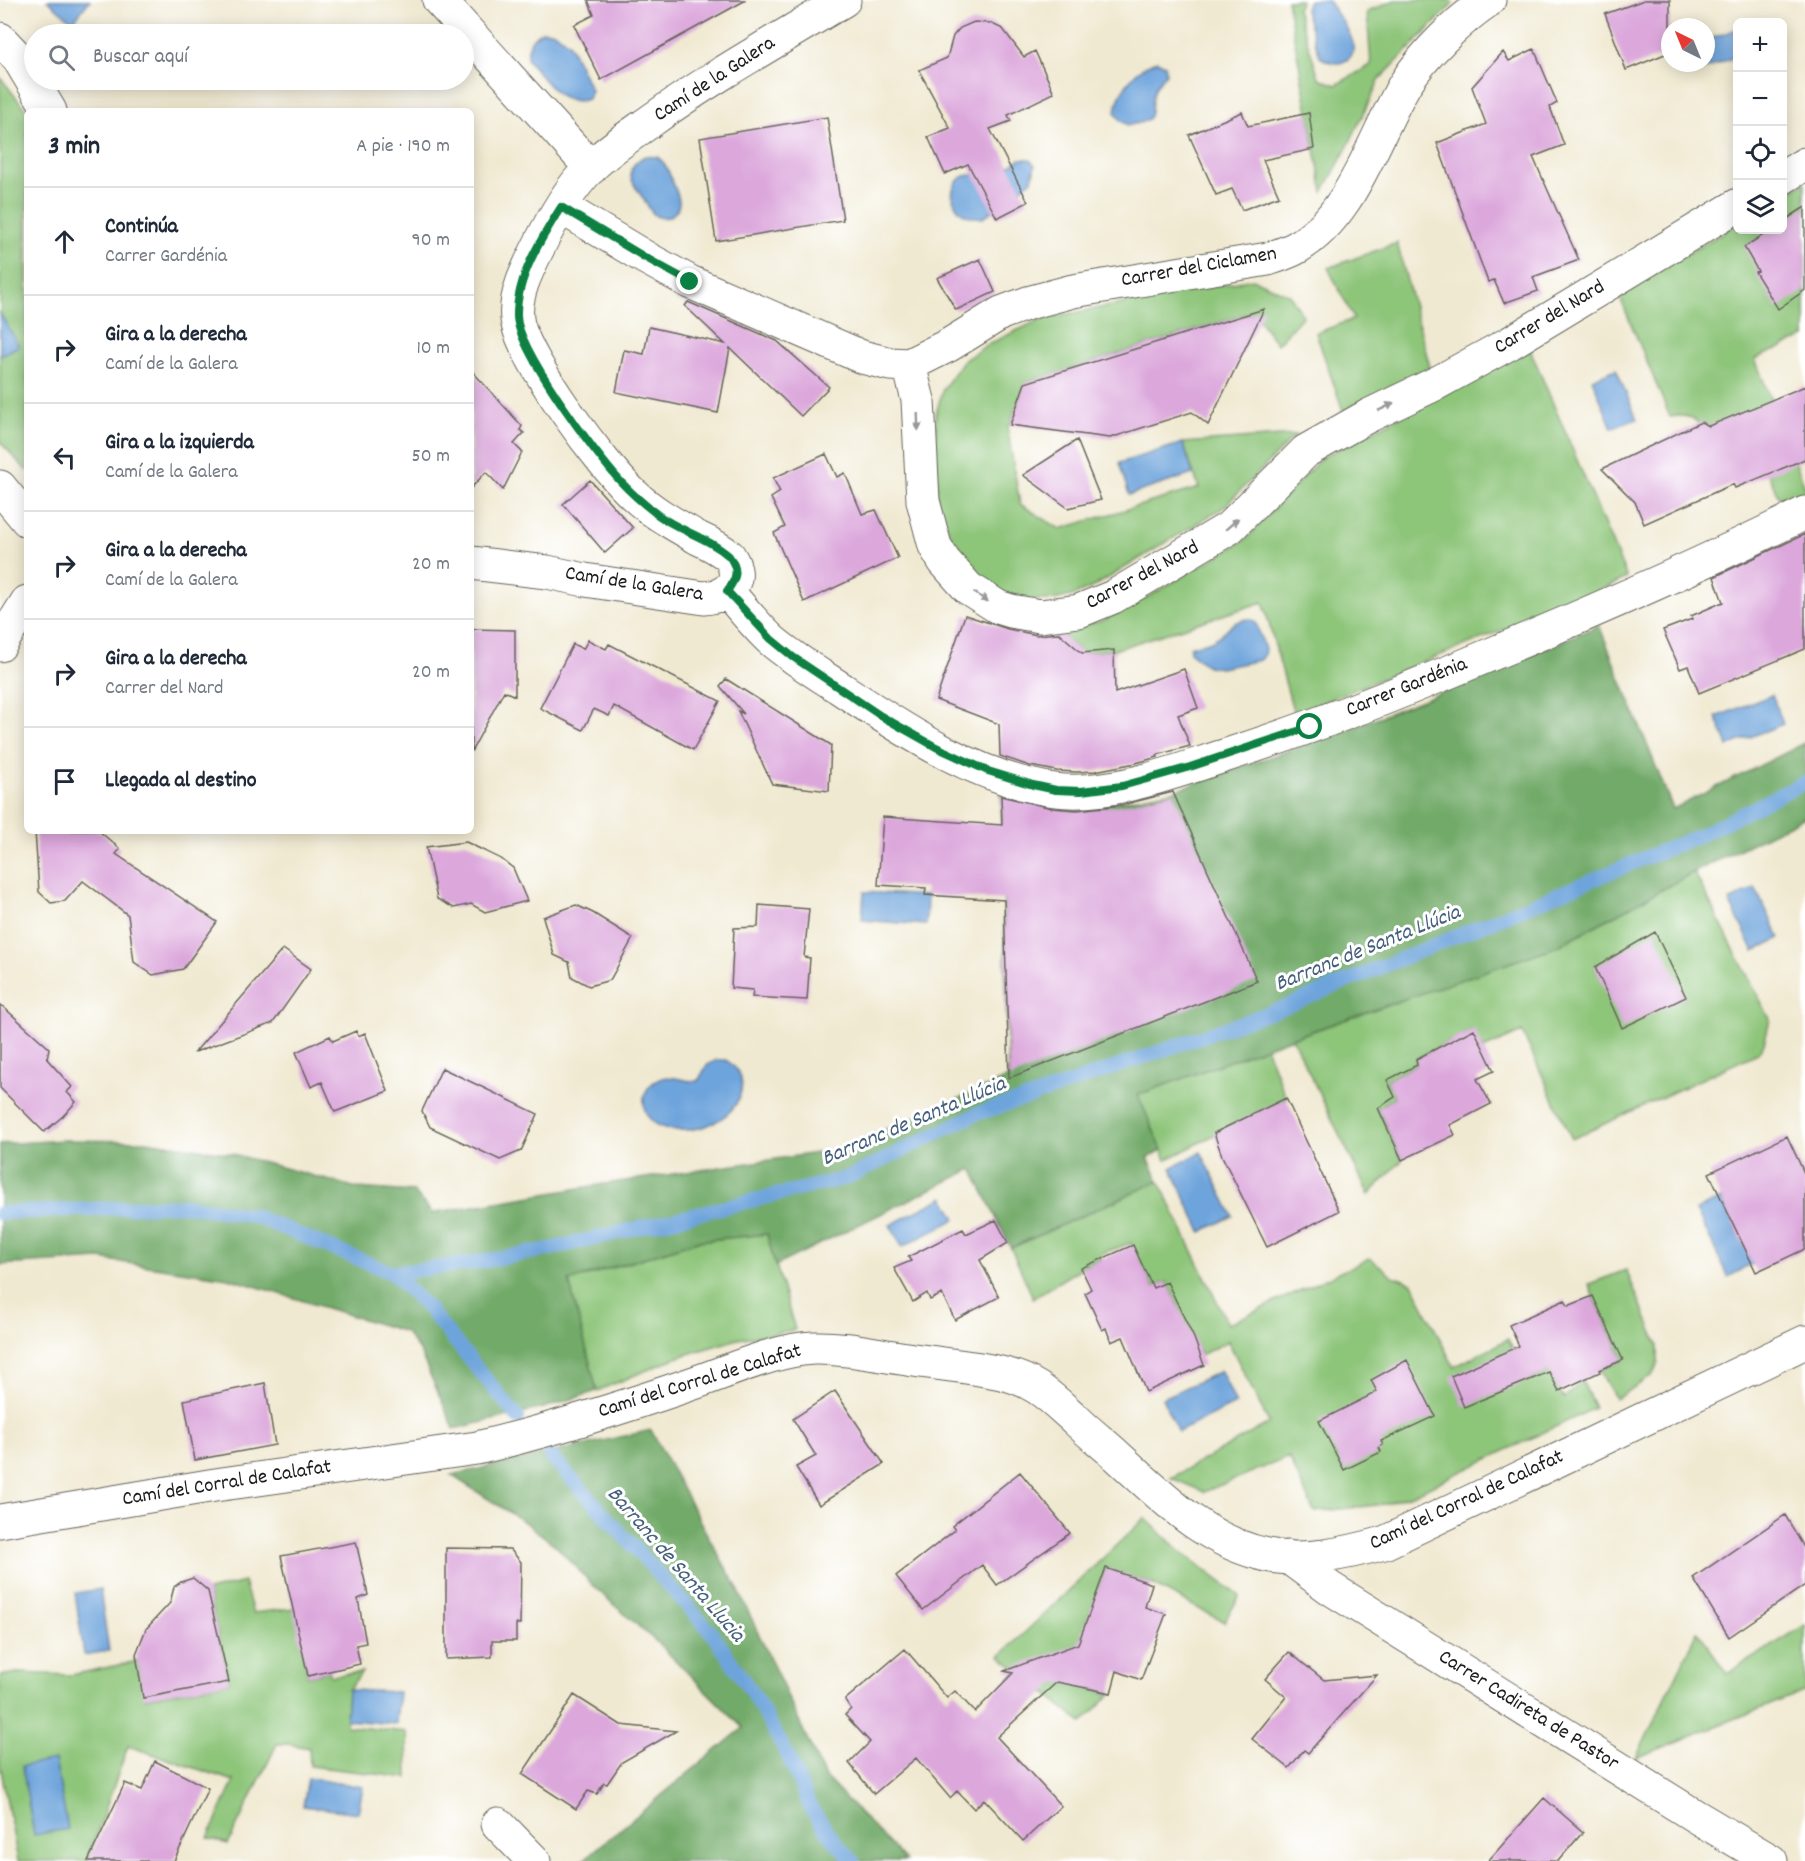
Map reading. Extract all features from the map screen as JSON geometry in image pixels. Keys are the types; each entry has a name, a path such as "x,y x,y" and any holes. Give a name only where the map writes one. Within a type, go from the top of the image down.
{"street":[{"path":"439,0 461,24"},
{"name":"Camí de la Galera","path":"474,563 547,572 704,598 718,597 734,582 737,574 729,556 659,516 619,480 580,430 534,361 517,320 517,302 538,248 568,194 591,168 612,149 672,106 844,0"},
{"name":"Carrer del Ciclamen","path":"909,365 949,345 1001,313 1028,303 1083,289 1269,259 1294,249 1317,232 1343,204 1412,75 1451,32 1488,0"},
{"path":"0,39 24,67"},
{"path":"474,39 591,168"},
{"path":"37,90 48,108"},
{"path":"1787,175 1805,164"},
{"path":"561,207 690,282 862,357 890,364 909,365"},
{"name":"Carrer del Nard","path":"909,365 918,400 923,501 935,546 944,561 968,588 998,607 1040,616 1078,611 1113,597 1229,528 1306,451 1327,438 1437,383 1500,348 1733,207"},
{"path":"0,487 24,516"},
{"name":"Carrer Gardénia","path":"727,591 771,639 793,657 913,735 957,757 1010,779 1056,790 1081,791 1122,786 1152,778 1310,727 1553,628 1725,553 1805,513"},
{"path":"0,645 24,607"},
{"name":"Camí del Corral de Calafat","path":"0,1521 215,1485 477,1448 517,1439 647,1399 787,1352 813,1348 978,1369 1021,1379 1056,1400 1074,1419 1180,1513 1210,1533 1236,1546 1268,1555 1288,1557 1342,1554 1384,1543 1805,1342"},
{"name":"Carrer Cadireta de Pastor","path":"1288,1557 1330,1588 1771,1861"},
{"path":"498,1824 534,1861"}],"green space":[{"path":"1287,0 1301,0 1297,9 1319,78 1336,85 1371,65 1367,12 1395,0 1451,0 1453,4 1380,79 1323,192"},
{"path":"0,77 25,108 24,468 0,442"},
{"path":"1805,182 1805,337 1755,359 1805,487 1805,493 1782,504 1768,474 1713,425 1703,428 1689,417 1670,417 1619,295 1733,226 1733,234 1787,234 1787,193"},
{"path":"1397,243 1430,367 1343,411 1316,333 1354,319 1328,268"},
{"path":"1253,279 1290,295 1303,316 1277,344 1253,312 1025,383 1010,425 1007,426 1020,504 1060,529 1199,488 1183,443 1296,435 1224,507 1095,586 1075,595 1054,600 1030,600 1009,595 989,586 970,569 956,550 937,501 936,413 943,389 963,361 987,345 1041,319"},
{"path":"1530,349 1627,578 1573,602 1294,714 1263,602 1114,650 1082,653 1055,630 1104,620 1245,540 1321,458"},
{"path":"1599,625 1673,809 1805,743 1805,817 1694,872 1558,946 1292,1038 1138,1095 1162,1150 1148,1158 1159,1181 1011,1248 972,1169 775,1266 767,1234 697,1241 569,1281 597,1391 547,1407 454,1429 420,1352 405,1332 228,1278 100,1259 0,1265 0,1144 65,1140 146,1141 233,1154 357,1188 414,1192 432,1213 604,1184 837,1150 1008,1078 1001,789 1117,802 1173,791 1338,733 1478,678"},
{"path":"1694,872 1770,1019 1764,1044 1758,1053 1572,1139 1522,1032 1483,1049 1473,1030 1416,1059 1417,1065 1387,1080 1395,1097 1378,1108 1402,1160 1369,1195 1292,1038 1558,946"},
{"path":"1266,1047 1286,1098 1166,1160 1137,1095"},
{"path":"1159,1181 1228,1324 1370,1258 1393,1276 1412,1283 1454,1367 1508,1339 1527,1381 1549,1372 1564,1398 1582,1381 1595,1408 1414,1494 1385,1504 1314,1512 1289,1457 1204,1492 1171,1478 1269,1423 1228,1341 1201,1355 1167,1282 1153,1288 1131,1243 1100,1254 1101,1259 1081,1268 1033,1298 1011,1248"},
{"path":"767,1234 795,1330 738,1339 681,1356 597,1391 568,1282 697,1241"},
{"path":"1626,1270 1658,1345 1658,1362 1652,1376 1616,1399 1599,1370 1623,1360 1589,1284"},
{"path":"651,1430 736,1585 825,1777 906,1861 582,1861 743,1728 662,1647 594,1587 556,1546 526,1523 451,1475"},
{"path":"1145,1518 1181,1552 1240,1596 1224,1622 1152,1584 1106,1569 1077,1649 1090,1689 1111,1694 1082,1723 1000,1656"},
{"path":"244,1582 253,1613 304,1607 297,1620 308,1676 329,1671 331,1676 362,1672 348,1690 346,1726 407,1732 408,1778 310,1766 309,1748 277,1744 228,1844 208,1838 234,1781 128,1746 87,1861 18,1861 0,1765 0,1676 17,1673 71,1675 138,1661 145,1698 229,1682 208,1591"},
{"path":"1805,1625 1805,1691 1636,1758 1698,1631 1727,1674"}],"water":[{"path":"47,0 90,0 73,22"},
{"path":"1310,0 1327,0 1343,22 1352,41 1353,50 1350,57 1343,62 1334,63 1320,57 1305,10"},
{"path":"1733,30 1733,58 1715,65 1715,37"},
{"path":"542,31 552,31 569,43 591,90 588,99 569,100 553,90 527,59 530,42"},
{"path":"1157,61 1165,65 1166,74 1155,89 1151,114 1145,121 1128,125 1121,121 1115,112 1120,96 1135,74"},
{"path":"645,156 657,157 664,163 677,193 679,200 677,210 668,217 654,215 633,183 631,172 633,167"},
{"path":"1020,159 1030,159 1035,165 1032,180 983,218 966,215 957,208 953,199 956,182 969,175 991,176"},
{"path":"0,313 19,346 0,356"},
{"path":"1616,369 1637,419 1612,428 1592,379"},
{"path":"1183,443 1193,474 1129,495 1119,463"},
{"path":"1250,619 1256,623 1265,649 1260,660 1221,668 1207,666 1190,653 1190,647 1210,642 1233,624"},
{"path":"1772,695 1783,724 1728,746 1716,717"},
{"path":"1755,888 1780,938 1754,951 1729,901"},
{"path":"864,892 927,896 926,925 862,920"},
{"path":"717,1060 726,1060 731,1063 741,1079 740,1095 728,1113 708,1125 684,1130 662,1127 648,1117 644,1103 645,1095 654,1082 666,1077 698,1081 707,1065"},
{"path":"1201,1152 1233,1216 1201,1232 1171,1168"},
{"path":"944,1197 956,1219 902,1247 890,1225"},
{"path":"1721,1199 1753,1264 1728,1277 1696,1210"},
{"path":"1221,1371 1236,1404 1178,1432 1162,1398"},
{"path":"100,1589 109,1651 84,1655 75,1593"},
{"path":"348,1690 399,1692 396,1724 346,1720"},
{"path":"55,1760 68,1829 34,1835 22,1766"},
{"path":"308,1778 363,1787 358,1813 303,1806"}],"building":[{"path":"588,0 746,0 601,80 574,25 594,15"},
{"path":"1644,0 1670,0 1670,18 1661,18 1661,56 1626,70 1605,14"},
{"path":"974,22 990,23 1003,29 1024,57 1035,51 1054,93 1008,115 1011,121 990,129 1028,202 997,218 968,164 945,174 928,137 950,128 919,70 947,58 953,36 960,28"},
{"path":"1534,49 1557,103 1550,107 1564,145 1533,157 1579,260 1533,277 1538,291 1504,303 1494,280 1488,282 1437,143 1486,124 1472,87 1503,52 1509,61"},
{"path":"1242,112 1248,126 1309,113 1314,149 1263,160 1279,196 1242,210 1232,189 1216,195 1189,135"},
{"path":"827,117 843,220 716,241 700,138"},
{"path":"1805,207 1805,290 1778,309 1755,272 1758,271 1744,247 1765,234 1787,234 1787,219"},
{"path":"980,259 995,292 956,310 937,278"},
{"path":"688,302 777,341 829,387 801,416 730,348 718,413 616,392 624,350 644,354 649,327 725,344 685,306"},
{"path":"1264,309 1208,425 1192,412 1110,438 1010,425 1025,383"},
{"path":"474,373 522,426 520,430 524,433 514,444 522,452 503,490 486,472 474,485"},
{"path":"1805,386 1805,459 1735,488 1733,484 1644,524 1635,502 1602,469 1701,422 1709,426"},
{"path":"1077,440 1101,500 1068,508 1023,475"},
{"path":"826,454 837,477 845,473 862,514 876,510 898,558 804,602 774,533 785,527 771,498 780,492 773,478"},
{"path":"590,480 633,528 605,553 563,504"},
{"path":"1805,534 1805,649 1699,693 1688,666 1680,669 1663,630 1692,619 1691,616 1723,602 1714,577"},
{"path":"965,615 1008,629 1037,635 1059,633 1082,653 1114,650 1115,693 1184,669 1198,708 1178,715 1190,746 1136,763 1095,771 1076,772 1030,766 1000,756 999,724 936,700"},
{"path":"474,629 515,630 515,696 504,691 474,746"},
{"path":"588,640 606,649 609,644 720,701 693,750 614,706 609,716 594,709 583,730 540,708 573,644 583,649"},
{"path":"726,679 831,745 829,791 772,784 738,711 744,714 720,686"},
{"path":"1173,792 1257,981 1009,1078 1004,900 925,895 926,888 878,885 883,817 1002,825 1001,796 1052,808 1077,810 1122,805"},
{"path":"35,834 102,834 120,849 116,854 217,922 183,969 153,975 134,962 128,915 83,881 65,901 51,903 39,892"},
{"path":"466,842 501,859 513,868 527,901 485,912 471,904 454,908 437,899 426,847"},
{"path":"576,905 633,938 610,980 589,986 572,977 569,962 554,955 543,917"},
{"path":"759,905 809,909 804,957 810,958 807,1000 752,997 753,990 731,988 734,928 758,927"},
{"path":"1655,932 1686,997 1622,1028 1595,967"},
{"path":"283,949 311,969 273,1023 195,1052"},
{"path":"0,1004 49,1048 47,1059 72,1087 67,1092 76,1102 44,1132 0,1088"},
{"path":"1474,1029 1494,1071 1477,1079 1491,1104 1450,1125 1455,1135 1402,1160 1378,1108 1395,1097 1387,1080 1417,1065 1416,1059"},
{"path":"356,1031 358,1036 365,1033 388,1091 335,1112 322,1082 311,1087 296,1052 330,1036 333,1041"},
{"path":"442,1068 538,1114 521,1151 500,1160 430,1127 422,1111"},
{"path":"1286,1098 1339,1211 1267,1247 1222,1156 1214,1133"},
{"path":"1787,1136 1805,1175 1805,1249 1756,1272 1709,1173"},
{"path":"996,1220 1008,1243 980,1260 999,1297 955,1320 942,1294 930,1300 927,1293 913,1302 894,1268 911,1261 908,1257 963,1229 966,1234"},
{"path":"1133,1245 1153,1288 1167,1282 1194,1338 1204,1365 1146,1392 1123,1337 1111,1342 1106,1328 1102,1330 1085,1293 1091,1289 1081,1268"},
{"path":"1593,1296 1623,1360 1559,1391 1549,1372 1464,1407 1451,1376 1519,1346 1509,1325 1565,1300 1568,1306"},
{"path":"1407,1360 1435,1416 1381,1441 1383,1445 1379,1447 1381,1452 1344,1470 1319,1421 1377,1392 1371,1380"},
{"path":"265,1383 275,1445 195,1460 184,1400"},
{"path":"835,1391 884,1464 819,1505 796,1467 816,1456 793,1419"},
{"path":"1020,1472 1070,1533 997,1585 982,1565 923,1610 896,1576 955,1530 952,1526"},
{"path":"1785,1515 1805,1549 1805,1585 1729,1637 1693,1578"},
{"path":"356,1542 368,1595 358,1599 366,1643 356,1645 360,1664 308,1676 281,1556"},
{"path":"446,1548 510,1549 521,1562 520,1624 516,1624 516,1641 492,1641 492,1657 446,1659"},
{"path":"1106,1568 1152,1584 1145,1607 1166,1614 1141,1680 1117,1671 1111,1693 1057,1682 997,1737 1061,1806 1023,1841 984,1799 974,1809 957,1791 950,1798 916,1758 874,1794 849,1763 870,1742 845,1715 851,1709 845,1700 905,1649 947,1698 955,1691 975,1712 1013,1673 1004,1671 1078,1644"},
{"path":"193,1578 208,1591 229,1682 143,1698 136,1654 146,1629 170,1603 174,1587"},
{"path":"1289,1652 1324,1680 1377,1675 1308,1753 1304,1750 1289,1768 1252,1739 1286,1697 1265,1679"},
{"path":"574,1695 621,1725 676,1731 622,1762 607,1784 604,1783 597,1794 588,1791 576,1809 522,1774"},
{"path":"155,1761 208,1788 174,1861 88,1861 125,1783 142,1790"},
{"path":"1544,1798 1583,1832 1558,1861 1488,1861"}],"waterway":[{"name":"Barranc de Santa Llúcia","path":"0,1213 184,1205 254,1216 392,1273 474,1263 550,1249 847,1178 976,1114 1034,1096 1285,1007 1698,836 1805,782"},
{"name":"Barranc de Santa Llucia","path":"392,1273 426,1306 518,1418"},
{"name":"Barranc de Santa Llucia","path":"550,1455 712,1633 755,1697 788,1756 811,1809 853,1861"}],"route":[{"path":"690,282 561,207 529,265 517,302 517,320 534,361 580,430 619,480 634,496 659,516 729,556 737,574 727,591 771,639 793,657 881,716 936,747 1010,779 1056,790 1081,791 1139,782 1310,727"}]}
